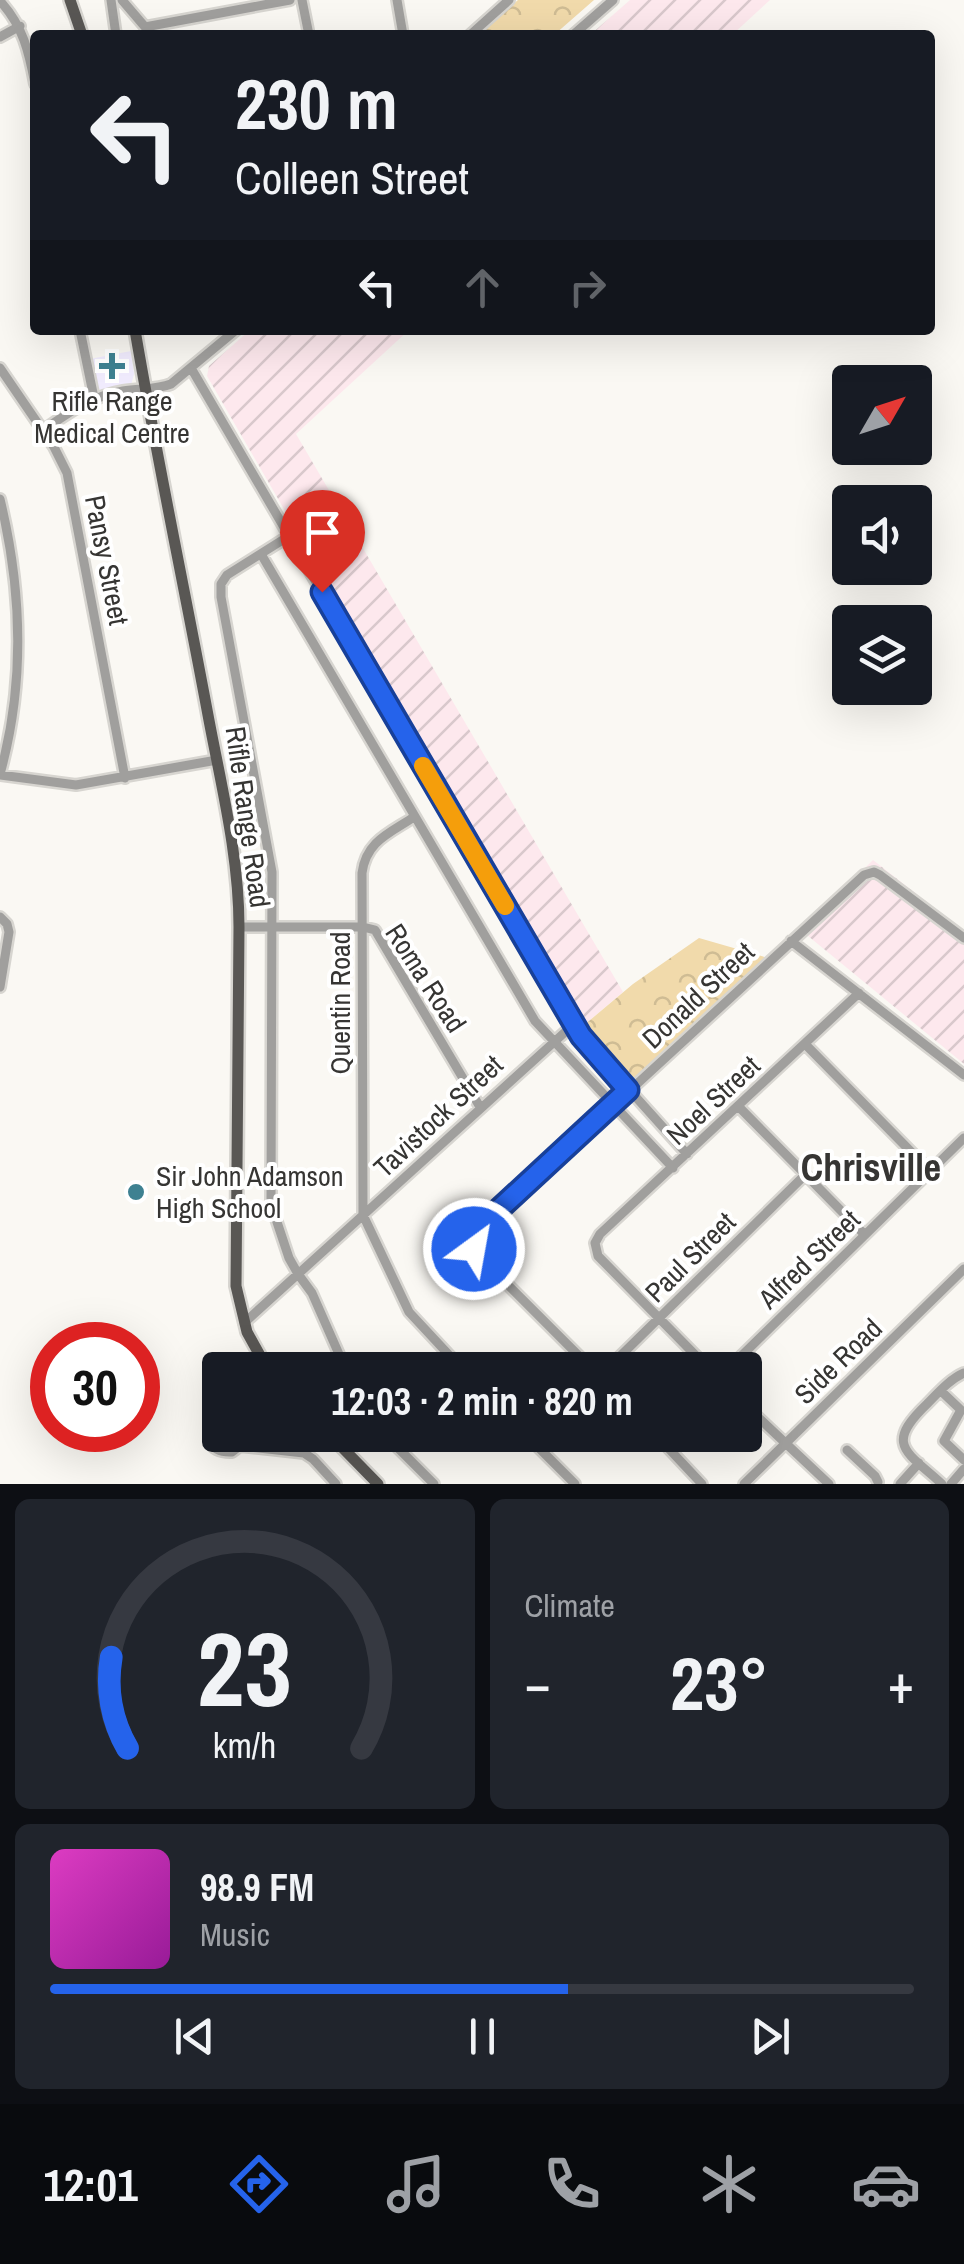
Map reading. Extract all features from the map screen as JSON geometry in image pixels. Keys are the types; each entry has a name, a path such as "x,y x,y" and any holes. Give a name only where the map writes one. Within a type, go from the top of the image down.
{"main road":[{"path":"70,0 80,30"},
{"name":"Rifle Range Road","path":"137,335 235,859 239,927 236,1256 238,1297 244,1323 258,1352"},
{"path":"347,1452 378,1484"}],"street":[{"path":"111,0 115,30"},
{"path":"122,0 147,30"},
{"path":"153,30 290,0"},
{"path":"302,0 308,30"},
{"path":"397,0 402,30"},
{"path":"492,0 495,12"},
{"path":"475,30 509,0"},
{"path":"579,30 613,0"},
{"path":"0,1 20,26 30,61"},
{"path":"0,37 20,26"},
{"path":"81,335 94,398"},
{"path":"42,431 94,398 166,386 230,335"},
{"name":"Pansy Street","path":"0,368 68,473 124,778"},
{"path":"191,368 581,1036 688,1154"},
{"path":"0,499 14,576 18,646 17,681 0,775 67,785 216,760"},
{"name":"Rifle Range Road","path":"289,536 227,575 221,590 271,867 269,1188 274,1217 338,1352"},
{"path":"261,554 536,1022 672,1168"},
{"name":"Quentin Road","path":"363,1215 362,872 371,847 414,817"},
{"name":"Donald Street","path":"576,1352 479,1256 473,1245 476,1232 864,875 880,875 964,938"},
{"path":"0,988 9,936 4,921"},
{"path":"239,927 364,927"},
{"name":"Roma Road","path":"364,927 378,936 480,1107"},
{"path":"791,940 964,1075"},
{"name":"Noel Street","path":"659,1318 598,1256 596,1238 859,993"},
{"name":"Tavistock Street","path":"244,1323 574,1024"},
{"path":"805,1044 931,1172"},
{"path":"739,1106 865,1235"},
{"name":"Alfred Street","path":"745,1352 964,1138"},
{"name":"Paul Street","path":"624,1352 805,1174"},
{"path":"363,1215 409,1312 446,1352"},
{"name":"Side Road","path":"744,1484 964,1270"},
{"path":"659,1318 692,1352"},
{"path":"942,1484 906,1448 903,1432 908,1422 941,1390 964,1373"},
{"path":"941,1390 961,1410 944,1440 964,1460"},
{"path":"762,1422 830,1484"},
{"path":"846,1450 878,1483"},
{"path":"294,1452 313,1459 336,1484"},
{"path":"402,1452 434,1484"},
{"path":"546,1452 574,1484"},
{"path":"672,1452 702,1484"},
{"path":"900,1484 919,1463"},
{"path":"951,1484 964,1470"}],"shaded area":[{"path":"630,0 770,0 737,30 596,30"},
{"path":"244,335 404,335 296,434 623,992 583,1026 207,376 209,366"},
{"name":"Rifle Range Medical Centre","path":"131,351 131,385 101,390 96,387 90,359"},
{"path":"873,860 964,931 964,1064 802,931"}],"green space":[{"path":"518,0 594,0 560,30 484,30"},
{"path":"699,938 768,958 637,1078 629,1080 611,1064 583,1026 633,984"}],"slow traffic":[{"path":"423,766 505,906"}],"place":[{"name":"Rifle Range Medical Centre","path":"112,366"},
{"name":"Sir John Adamson High School","path":"136,1192"}],"district":[{"name":"Chrisville","path":"871,1168"}],"route":[{"path":"322,592 581,1036 628,1090 482,1225 474,1236 474,1249"}]}
